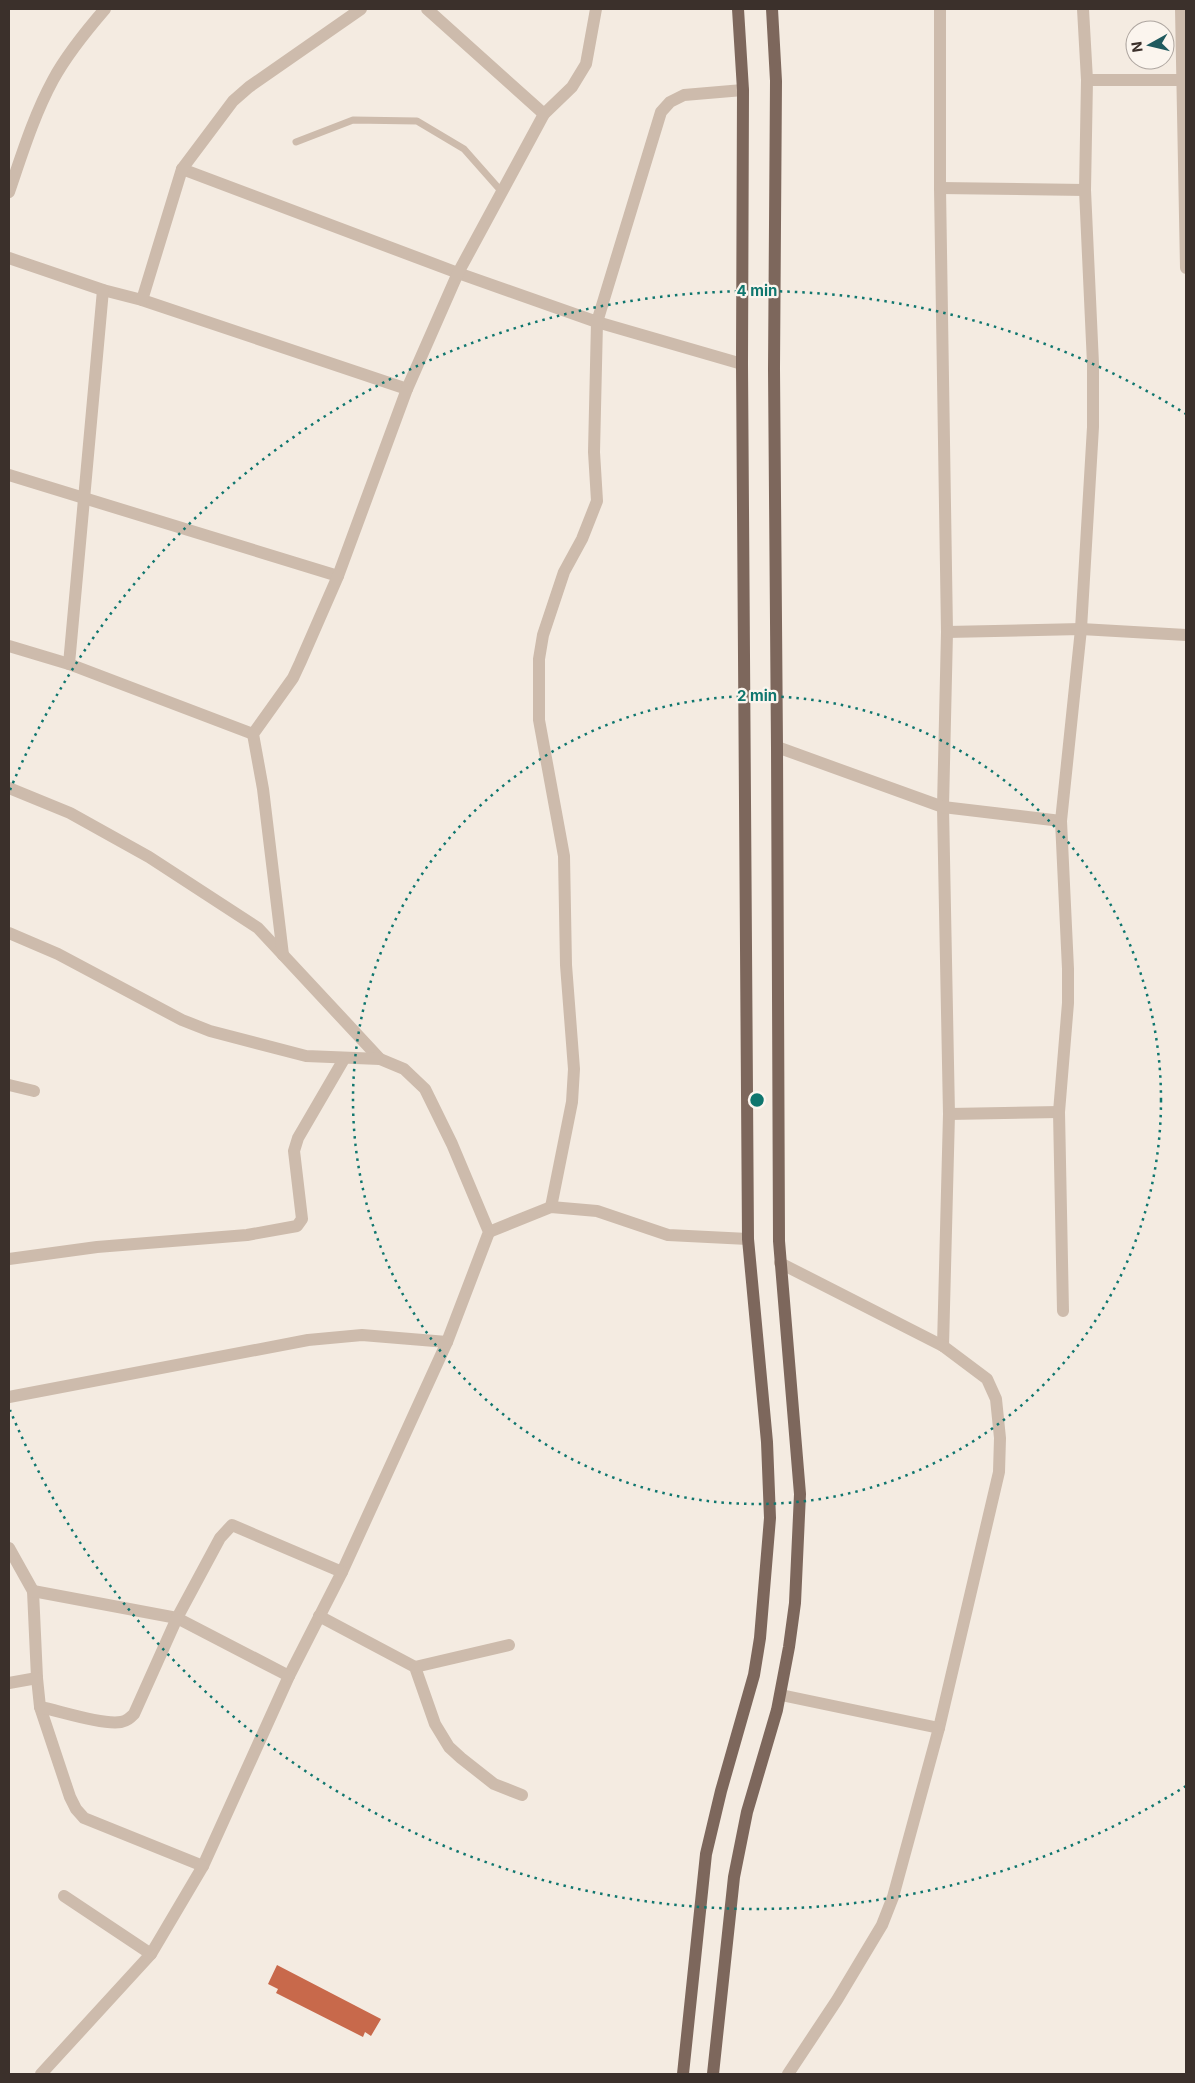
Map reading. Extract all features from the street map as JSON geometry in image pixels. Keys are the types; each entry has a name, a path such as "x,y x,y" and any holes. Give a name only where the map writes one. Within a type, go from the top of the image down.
{"main road":[{"path":"683,2074 706,1854 721,1791 754,1675 766,1586 770,1518 767,1442 748,1239 742,364 743,90 738,9"},
{"path":"713,2074 734,1877 747,1812 781,1695 795,1602 800,1494 780,1263 774,369 776,81 772,9"}],"street":[{"path":"9,192 30,132 52,80 83,34 106,9"},
{"path":"142,300 182,169 233,101 249,87 361,9"},
{"path":"427,9 544,114"},
{"path":"940,9 940,188 947,632 943,807 949,1114 943,1346"},
{"path":"1063,1311 1059,1112 1068,994 1061,821 1081,629 1093,418 1093,364 1085,190 1087,80 1082,9"},
{"path":"1181,9 1186,268"},
{"path":"283,955 263,789 253,734 293,678 338,576 407,388 458,273 544,114 572,87 586,64 592,12"},
{"path":"1087,80 1182,80"},
{"path":"551,1207 572,1102 574,1070 566,964 564,856 539,720 539,659 543,635 564,572 582,538 597,501 594,452 598,322 661,112 670,102 684,94 743,90"},
{"path":"182,169 458,273 598,322 742,364"},
{"path":"940,188 1085,190"},
{"path":"9,258 407,388"},
{"path":"69,664 103,290"},
{"path":"9,475 338,576"},
{"path":"947,632 1081,629 1186,635"},
{"path":"9,646 69,664 253,734"},
{"path":"777,747 943,807 1061,821"},
{"path":"9,788 70,813 149,857 258,928 380,1059"},
{"path":"9,933 58,954 182,1020 210,1031 306,1056 380,1059 404,1069 425,1089 452,1144 489,1232 447,1342 342,1572 289,1676 203,1866 151,1954 41,2074"},
{"path":"9,1259 97,1247 247,1235 297,1226 302,1219 295,1162 296,1144 344,1059"},
{"path":"9,1085 34,1091"},
{"path":"949,1114 1059,1112"},
{"path":"489,1232 551,1207 597,1211 668,1235 748,1239"},
{"path":"780,1263 943,1346 987,1379 996,1399 1000,1438 999,1472 939,1728 893,1897 882,1925 837,2000 788,2074"},
{"path":"9,1397 308,1340 362,1335 447,1342"},
{"path":"40,1707 105,1721 120,1722 128,1720 134,1714 177,1618 220,1538 232,1525 342,1572"},
{"path":"9,1548 33,1591 40,1707 70,1797 76,1809 84,1818 203,1866"},
{"path":"33,1591 177,1618 289,1676"},
{"path":"319,1616 415,1667 508,1645"},
{"path":"415,1667 435,1724 449,1747 494,1784 522,1795"},
{"path":"9,1683 37,1678"},
{"path":"781,1695 939,1728"},
{"path":"64,1896 151,1954"}],"lane":[{"path":"296,142 353,120 417,120 464,149 502,192"}],"building":[{"path":"277,1965 381,2019 371,2036 365,2032 363,2037 276,1993 278,1989 268,1984"}]}
